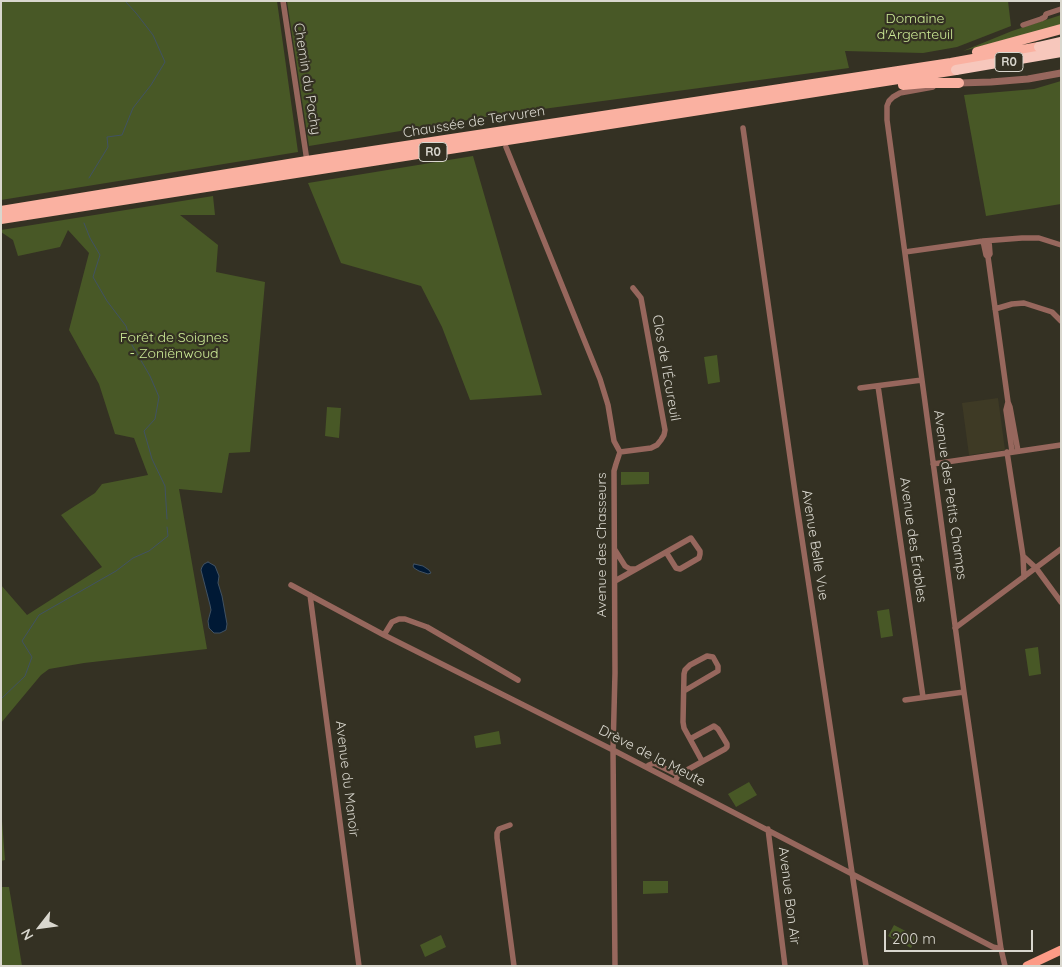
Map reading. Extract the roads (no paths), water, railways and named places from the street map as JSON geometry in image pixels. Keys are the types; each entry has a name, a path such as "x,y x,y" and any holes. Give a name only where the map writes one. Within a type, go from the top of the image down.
{"highway":[{"path":"954,66 963,56 1061,29"},
{"name":"R0","path":"880,82 1061,42"},
{"name":"R0","path":"954,66 1061,52"},
{"name":"Chaussée de Tervuren","path":"1,211 307,161 954,66"},
{"name":"Chaussée de Tervuren","path":"1,220 880,82"},
{"path":"880,82 893,86 925,83 959,83"}],"main road":[{"path":"1027,966 1044,962 1061,950"}],"street":[{"name":"Chemin du Pachy","path":"283,1 307,161"},
{"path":"1023,25 1061,9"},
{"path":"959,83 1028,79 1061,73"},
{"name":"Avenue des Petits Champs","path":"959,83 900,93 889,101 887,120 964,692 1004,966"},
{"name":"Avenue Belle Vue","path":"743,128 795,493 866,966"},
{"path":"506,147 600,379 608,405 614,441 620,452"},
{"path":"905,252 1022,238 1038,238 1061,244"},
{"path":"986,241 986,255 988,257 1008,402 1006,410 1012,451 1024,577"},
{"name":"Clos de l'Écureuil","path":"620,452 651,448 657,445 665,430 641,298 633,288"},
{"path":"995,307 1024,303 1052,312 1061,321"},
{"path":"860,388 922,380"},
{"name":"Avenue des Érables","path":"878,386 923,697"},
{"path":"933,464 1061,445"},
{"name":"Avenue des Chasseurs","path":"614,966 614,471 620,452"},
{"path":"615,581 666,552 691,538 700,554 699,558 680,569 676,568 666,552"},
{"path":"956,628 1061,549"},
{"path":"615,550 625,566 636,569"},
{"path":"1023,556 1036,568 1061,602"},
{"name":"Drève de la Meute","path":"291,585 646,767 677,778 852,874 993,947 1001,949"},
{"name":"Avenue du Manoir","path":"310,595 359,966"},
{"path":"384,634 392,622 405,619 427,627 518,680"},
{"path":"684,691 718,671 718,666 713,657 707,656 690,665 685,670 684,691 683,722 684,728 702,761"},
{"path":"905,700 964,692"},
{"path":"677,778 702,761 725,749 727,744 714,726 690,739"},
{"path":"510,825 499,829 496,838 514,966"},
{"name":"Avenue Bon Air","path":"768,829 785,966"}],"water":[{"path":"208,562 215,566 219,576 218,583 227,624 226,630 220,633 214,633 209,628 208,621 211,610 201,570 204,564"},
{"path":"414,564 423,566 431,573 419,571 414,568"}],"waterway":[{"path":"89,178 108,147 107,137 122,135 133,108 151,85 165,62 153,35 125,1"},
{"path":"84,223 100,255 93,277 107,301 126,326 132,345 150,376 159,397 155,419 144,431 152,459 165,486 167,519"},
{"path":"1,699 25,676 32,657 22,641 39,615 116,571 133,558 149,551 168,536 167,527"}],"park label":[{"name":"Domaine d'Argenteuil","path":"915,28"},
{"name":"Forêt de Soignes - Zoniënwoud","path":"174,346"}]}
